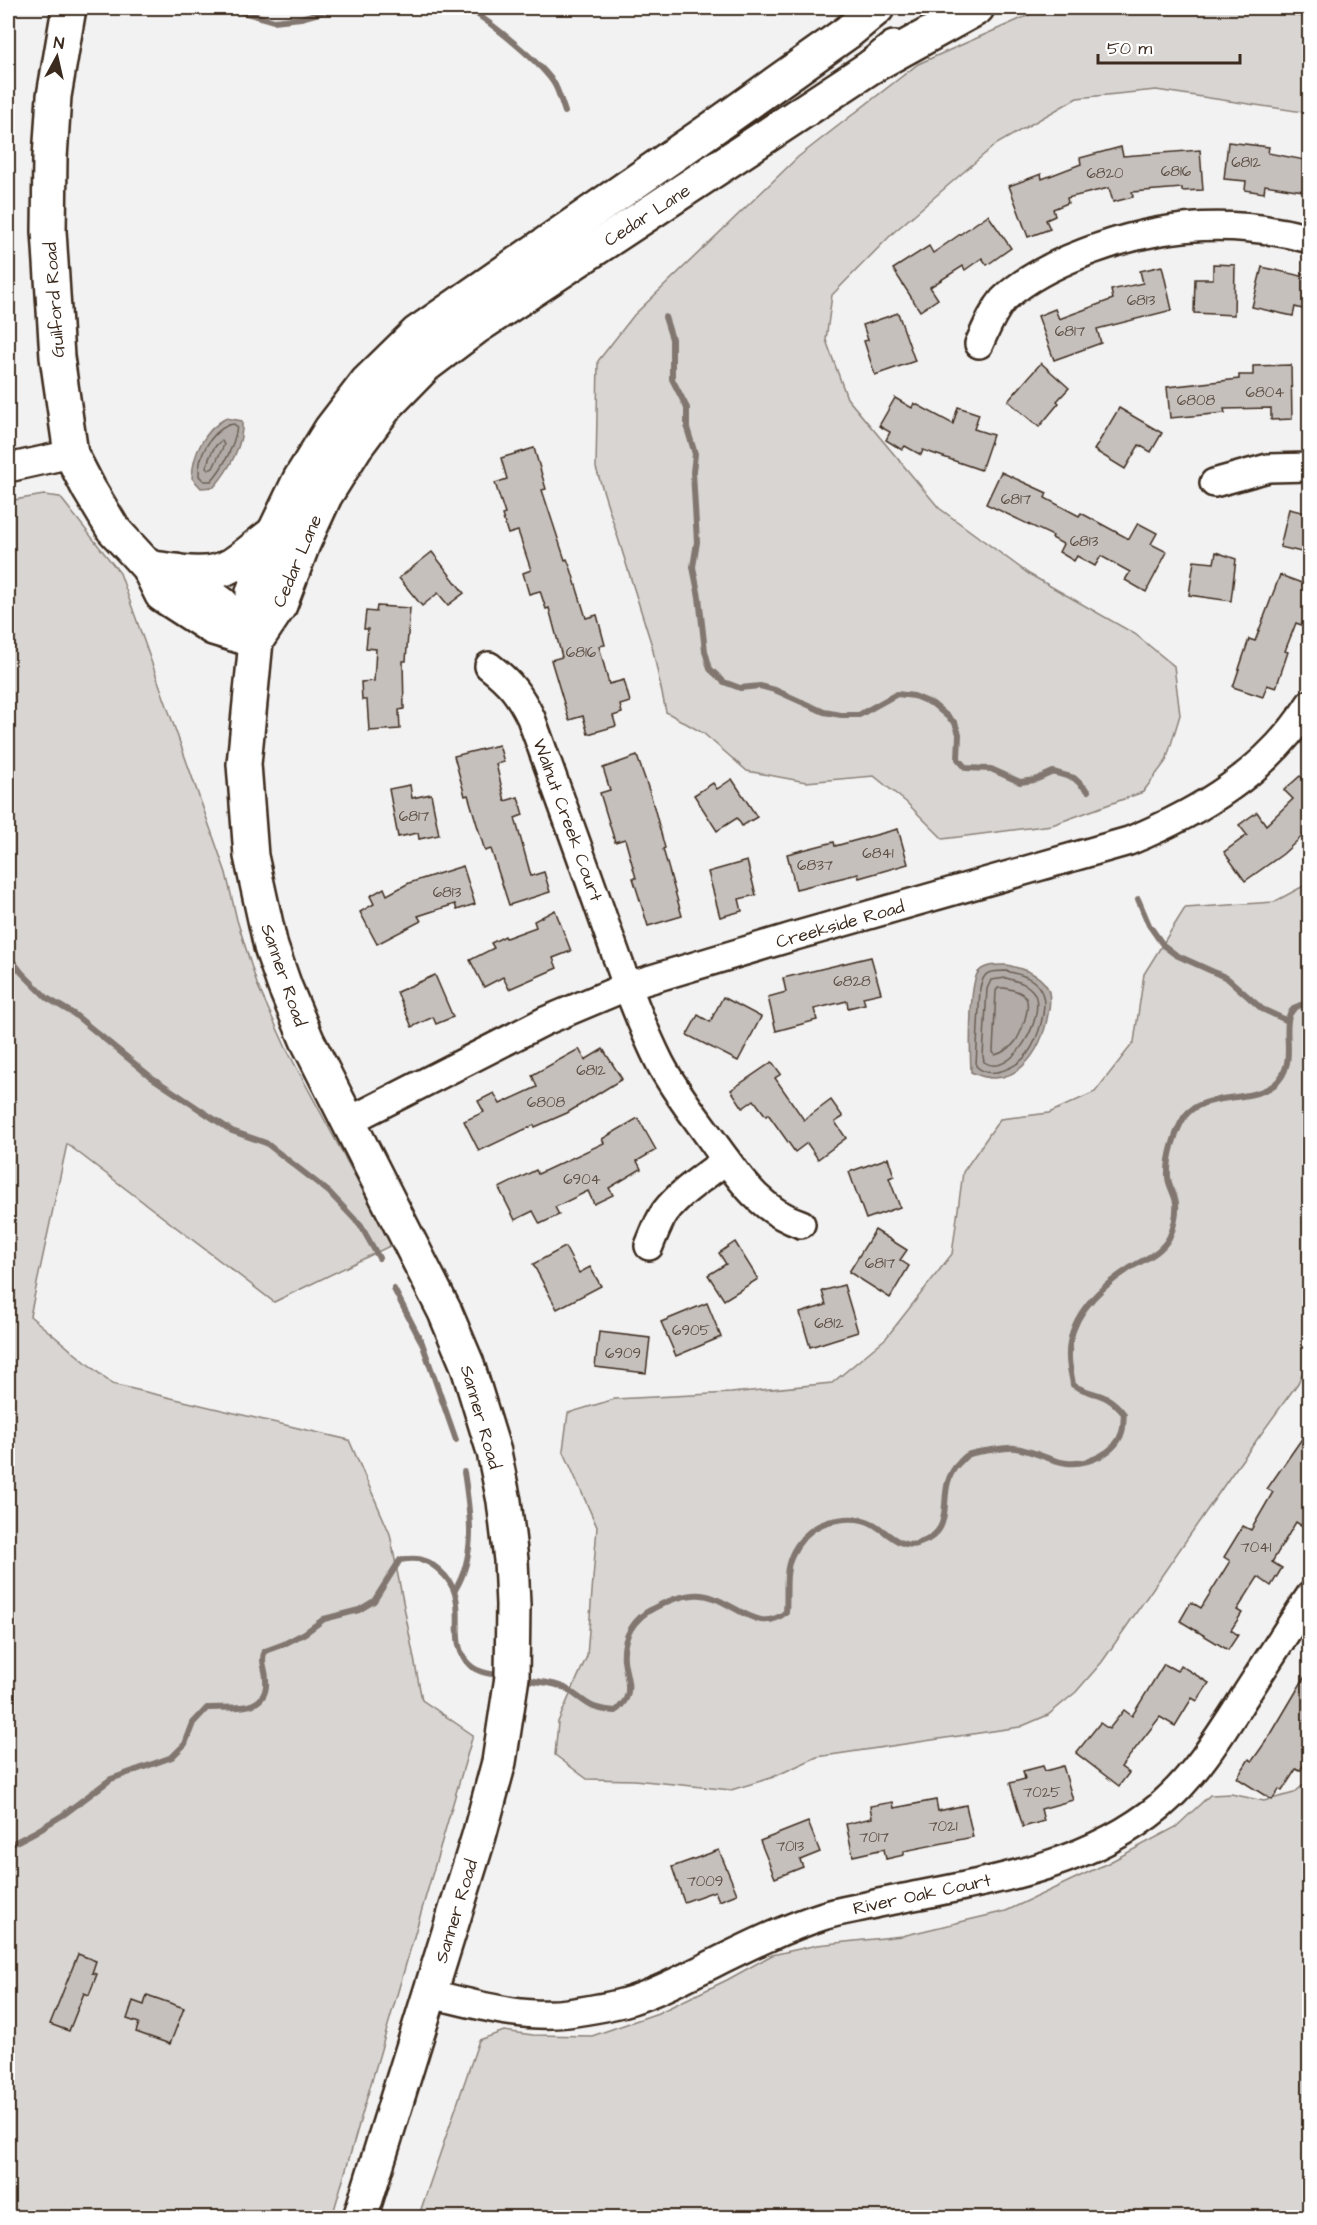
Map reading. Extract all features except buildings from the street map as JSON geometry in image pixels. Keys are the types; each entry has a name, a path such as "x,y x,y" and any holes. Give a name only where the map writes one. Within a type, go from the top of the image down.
{"main road":[{"name":"Guilford Road","path":"69,8 54,96 49,231 57,357 71,454 113,529 162,569 162,595 213,628 256,641"},
{"name":"Cedar Lane","path":"256,641 253,592 274,533 300,479 331,429 368,382 417,333 848,32 877,8"},
{"name":"Cedar Lane","path":"256,641 280,605 303,544 331,486 355,448 387,405 426,365 475,328 872,66 946,8"},
{"path":"872,66 977,8"},
{"path":"162,569 201,574 215,572 231,565 274,533"},
{"name":"Sanner Road","path":"256,641 244,764 251,856 271,946 307,1040 445,1312 466,1364 482,1409 504,1501 511,1560 513,1651 509,1702 491,1795 360,2217"}],"street":[{"path":"979,344 991,318 1004,300 1025,282 1090,250 1120,240 1160,230 1200,225 1242,226 1310,239"},
{"path":"8,468 71,454"},
{"path":"1214,483 1268,468 1310,467"},
{"name":"Walnut Creek Court","path":"489,666 507,680 531,718 646,1035 662,1066 749,1190 766,1207 782,1218 801,1224"},
{"name":"Creekside Road","path":"349,1121 545,1021 628,986 1129,841 1169,824 1206,804 1239,781 1271,752 1310,704"},
{"path":"649,1246 657,1225 666,1212 683,1194 726,1160"},
{"name":"River Oak Court","path":"431,1994 499,2010 534,2014 565,2014 602,2008 660,1990 758,1942 824,1916 1021,1872 1071,1858 1131,1826 1159,1806 1186,1781 1213,1747 1310,1596"}],"shaded area":[{"path":"1045,8 1254,8 1309,18 1309,113 1156,90 1077,98 995,145 894,232 832,295 826,340 847,398 939,508 1029,574 1135,634 1174,666 1180,715 1166,761 1143,792 1052,825 943,839 906,802 874,776 806,782 747,771 703,733 666,712 652,646 596,468 598,361 634,315 798,157 918,64"},
{"path":"44,495 60,497 120,573 226,873 237,920 257,984 286,1048 392,1245 274,1302 67,1144 30,1316 112,1384 349,1440 390,1534 422,1700 473,1735 332,2217 8,2217 8,501"},
{"path":"1309,883 1309,1358 1298,1383 1102,1662 1076,1692 1048,1715 1020,1727 817,1757 771,1778 731,1790 634,1780 587,1779 555,1755 558,1722 587,1656 597,1527 563,1450 568,1413 615,1399 731,1393 832,1383 886,1338 952,1254 963,1172 1000,1119 1049,1113 1095,1092 1134,1042 1144,974 1185,908 1274,902"},
{"path":"1309,1780 1309,2217 418,2218 479,2040 504,2031 533,2035 592,2036 658,2013 727,1980 772,1955 817,1945 902,1936 1006,1911 1108,1863 1176,1827 1210,1795 1231,1794 1264,1801 1294,1793"}],"water":[{"path":"226,418 242,421 238,448 230,465 214,487 201,488 192,478 197,451 212,429"},
{"path":"1007,965 1029,972 1043,982 1049,993 1049,1011 1039,1042 1023,1066 1013,1073 1000,1077 986,1077 971,1072 974,982 977,974 983,968"}],"waterway":[{"path":"229,8 274,21 301,18 337,8"},
{"path":"467,8 501,32 540,66 555,85 565,112"},
{"path":"665,317 672,339 672,379 687,408 687,428 695,454 693,472 697,542 693,567 705,651 710,669 724,682 740,688 760,686 775,690 824,712 841,715 859,715 897,694 914,696 933,704 955,723 959,734 958,759 966,768 991,769 1020,782 1035,780 1053,772 1074,778 1088,791"},
{"path":"1138,899 1149,925 1163,945 1176,955 1227,978 1262,1009 1286,1020"},
{"path":"8,955 47,998 74,1014 151,1077 232,1131 266,1143 329,1192 361,1226 379,1258"},
{"path":"523,1679 561,1686 593,1707 616,1711 628,1692 624,1660 627,1636 635,1623 654,1608 683,1597 706,1596 752,1617 763,1620 775,1619 786,1612 787,1575 792,1555 803,1538 818,1526 838,1520 860,1520 873,1524 899,1542 917,1544 931,1538 939,1529 943,1520 947,1486 951,1474 969,1455 1015,1448 1060,1462 1075,1463 1092,1460 1114,1446 1123,1430 1124,1414 1106,1398 1073,1385 1069,1365 1073,1330 1087,1306 1107,1285 1156,1252 1169,1238 1175,1221 1176,1207 1168,1180 1170,1153 1185,1116 1203,1104 1264,1091 1274,1085 1283,1074 1287,1061 1290,1014 1297,1007 1310,1003"},
{"path":"394,1289 422,1343 456,1440"},
{"path":"455,1590 467,1562 469,1547 470,1517 464,1472"},
{"path":"8,1846 63,1815 111,1779 172,1757 185,1744 193,1723 207,1708 237,1707 255,1703 265,1690 266,1675 263,1658 265,1651 305,1633 324,1619 359,1610 374,1601 400,1560 425,1561 439,1570 449,1581 457,1604 460,1651 466,1661 478,1670 504,1676"}]}
